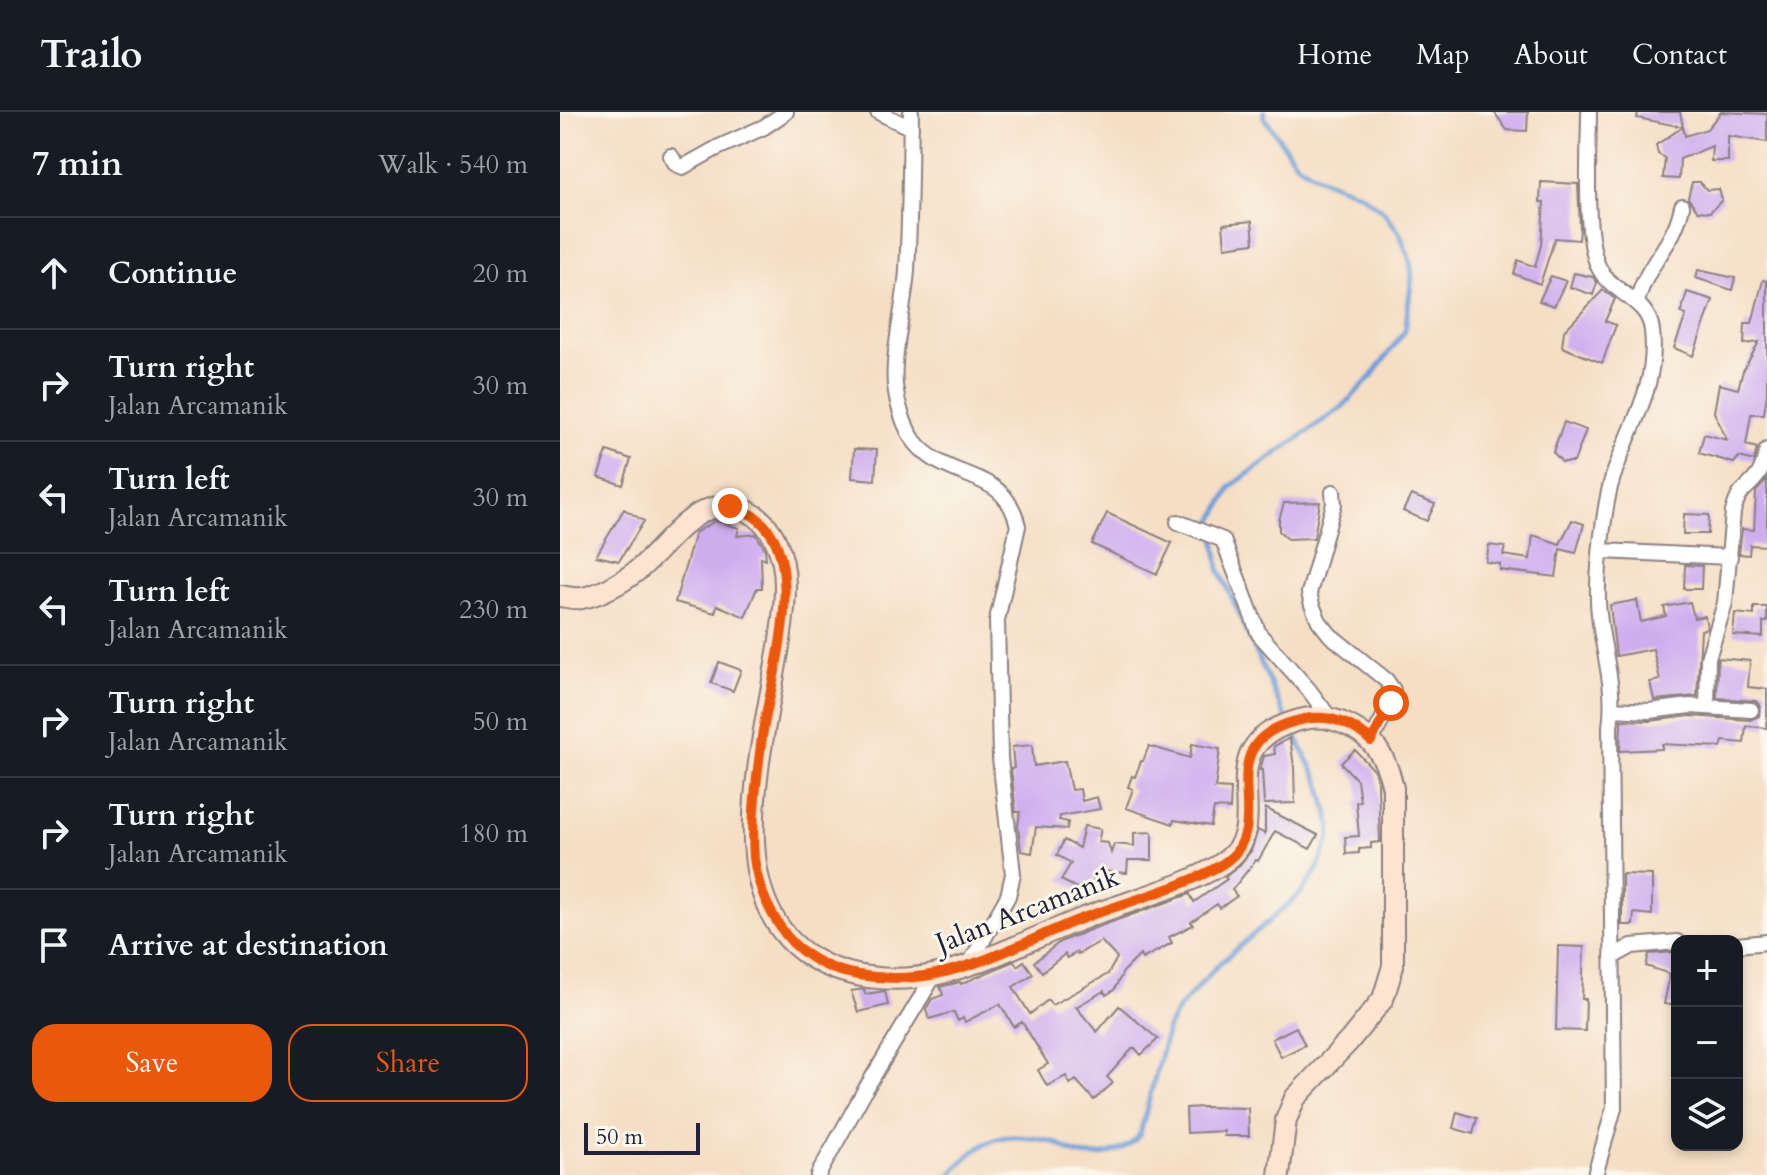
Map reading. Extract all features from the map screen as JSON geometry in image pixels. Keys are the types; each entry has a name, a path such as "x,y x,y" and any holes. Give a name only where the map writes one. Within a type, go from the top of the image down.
{"street":[{"path":"671,156 676,164 683,167 764,127 786,112"},
{"path":"878,112 911,128"},
{"path":"911,112 907,271 895,384 903,418 915,441 931,456 961,474 992,483 1004,494 1015,511 1018,526 997,620 1000,758 1013,874 1008,896 969,965"},
{"path":"1589,112 1588,206 1594,254 1605,278 1637,302 1652,328 1651,362 1640,414 1610,489 1598,605 1613,709 1610,727 1614,1108 1595,1175"},
{"path":"1637,302 1646,273 1678,227 1682,206"},
{"path":"1707,707 1708,658 1725,603 1733,512 1737,498 1759,474 1767,450"},
{"path":"1333,492 1334,504 1309,593 1319,621 1330,635 1386,680 1393,690 1391,703 1371,741"},
{"name":"Jalan Arcamanik","path":"560,596 581,598 624,580 636,573 688,520 713,508 730,506 755,515 773,533 786,584 762,738 754,858 767,904 781,929 801,951 837,971 892,978 935,974 969,965 1207,872 1229,859 1243,843 1247,796 1245,771 1248,757 1258,742 1286,724 1329,717"},
{"path":"1178,522 1223,540 1259,634 1329,717 1352,727 1371,741 1389,769 1393,788 1393,966 1383,999 1349,1041 1295,1098 1286,1120 1279,1175"},
{"path":"1602,551 1730,557"},
{"path":"1613,709 1649,711 1707,707 1751,710"},
{"path":"1743,944 1767,942"},
{"path":"1612,957 1632,946 1671,943"},
{"path":"818,1175 935,974"}],"building":[{"path":"1494,112 1528,112 1527,131 1507,130"},
{"path":"1638,112 1680,112 1683,127 1637,118"},
{"path":"1721,112 1767,114 1767,142 1728,136 1728,161 1711,161 1712,146 1680,159 1679,179 1663,178 1665,158 1658,154 1656,145 1683,127 1685,136 1707,129"},
{"path":"1541,182 1578,184 1580,228 1579,240 1555,238 1540,284 1514,274 1518,260 1535,267 1541,245 1544,202 1540,202"},
{"path":"1692,182 1700,182 1707,190 1719,189 1722,200 1710,212 1698,211 1688,198"},
{"path":"1252,221 1254,243 1225,247 1223,224"},
{"path":"1698,270 1735,278 1732,290 1696,278"},
{"path":"1574,273 1593,277 1597,283 1593,295 1570,287"},
{"path":"1551,276 1566,281 1554,306 1539,301"},
{"path":"1763,280 1767,281 1767,394 1764,414 1751,414 1746,445 1757,448 1754,461 1739,457 1734,463 1699,453 1704,434 1727,440 1714,412 1719,384 1738,389 1743,371 1759,342 1744,344 1745,323 1752,323"},
{"path":"1603,290 1615,299 1605,321 1616,325 1602,363 1562,347 1564,331"},
{"path":"1687,292 1713,300 1693,356 1674,348 1686,315 1681,313"},
{"path":"1564,422 1586,430 1574,462 1562,462 1553,452"},
{"path":"854,449 877,450 875,480 852,478"},
{"path":"607,451 631,459 623,485 598,477"},
{"path":"1767,479 1767,546 1750,545 1749,555 1739,554 1742,529 1754,530 1756,492"},
{"path":"1411,495 1435,504 1427,521 1403,511"},
{"path":"1320,502 1314,538 1288,539 1279,531 1284,503"},
{"path":"624,509 644,521 619,561 596,556"},
{"path":"1107,513 1172,543 1157,574 1092,544"},
{"path":"1684,514 1709,515 1708,534 1683,534"},
{"path":"1572,520 1584,524 1576,553 1560,549 1556,577 1500,570 1500,564 1486,562 1489,545 1505,547 1503,555 1530,559 1533,535 1560,544"},
{"path":"715,521 739,528 737,536 756,534 765,549 766,559 761,557 762,588 757,588 745,617 717,605 715,613 675,602 695,533"},
{"path":"1685,565 1702,566 1701,589 1684,589"},
{"path":"1637,600 1641,622 1666,616 1664,607 1690,602 1694,618 1705,616 1707,628 1701,630 1697,696 1654,700 1650,682 1660,680 1653,649 1616,656 1610,605"},
{"path":"1754,607 1767,607 1763,637 1733,635 1735,613 1754,615"},
{"path":"1718,658 1750,661 1748,687 1767,689 1767,728 1746,726 1744,743 1723,741 1721,747 1662,744 1662,749 1620,751 1621,720 1650,721 1690,716 1750,720 1759,716 1760,706 1756,701 1717,698"},
{"path":"719,662 741,670 733,691 711,683"},
{"path":"1290,738 1295,803 1264,804 1260,770 1264,756 1275,754 1274,746"},
{"path":"1192,744 1220,749 1215,788 1231,789 1230,809 1214,808 1211,826 1174,820 1173,824 1126,808 1133,789 1128,787 1132,776 1135,777 1149,746 1190,758"},
{"path":"1032,745 1034,766 1065,761 1071,790 1080,789 1082,801 1097,797 1100,809 1060,816 1059,820 1068,822 1067,829 1036,827 1032,853 1021,851 1020,812 1016,812 1011,769 1014,768 1012,747"},
{"path":"1355,750 1374,770 1378,783 1380,842 1371,843 1371,848 1359,849 1359,853 1346,854 1345,837 1359,836 1356,802 1360,801 1357,780 1341,763"},
{"path":"1265,808 1318,835 1310,849 1275,831 1258,861 1232,890 1237,896 1220,908 1217,904 1191,922 1193,925 1169,937 1172,943 1142,959 1140,955 1123,972 1114,990 1106,995 1104,991 1076,1007 1097,1032 1119,1006 1158,1039 1141,1055 1135,1048 1132,1049 1107,1077 1113,1083 1094,1100 1076,1080 1070,1084 1066,1076 1047,1086 1038,1070 1048,1064 1022,1022 1014,1027 1000,1004 965,1022 963,1018 958,1021 954,1012 929,1019 926,1009 932,999 943,995 940,987 961,984 1014,961 1017,966 1024,961 1033,974 1013,987 1030,1014 1048,1000 1052,1005 1108,974 1117,958 1101,941 1067,958 1065,954 1042,972 1034,962 1060,942 1092,929 1190,894 1194,902 1227,879 1225,877 1238,867 1251,851 1258,830 1265,834"},
{"path":"1084,826 1101,829 1098,842 1108,843 1111,853 1114,844 1134,846 1134,833 1152,832 1152,860 1128,860 1127,873 1099,871 1086,893 1061,880 1071,863 1057,855 1064,840 1079,848"},
{"path":"1622,874 1652,875 1652,915 1634,913 1633,925 1622,925"},
{"path":"1558,946 1584,947 1582,999 1586,999 1585,1031 1556,1030"},
{"path":"1671,952 1671,1005 1664,1004 1670,974 1646,966 1649,954"},
{"path":"864,989 865,994 885,991 888,1005 858,1012 851,991"},
{"path":"1296,1027 1305,1045 1281,1057 1272,1039"},
{"path":"1186,1108 1248,1108 1249,1136 1224,1136 1224,1131 1187,1133"},
{"path":"1457,1112 1477,1118 1473,1134 1453,1128"}],"waterway":[{"path":"1264,112 1264,117 1296,163 1321,179 1360,194 1384,212 1400,234 1412,276 1405,331 1371,377 1342,407 1231,486 1213,521 1219,569 1287,721"},
{"path":"951,1175 976,1150 1000,1138 1042,1140 1078,1154 1094,1156 1121,1149 1140,1134 1168,1027 1179,1008 1217,966 1301,893 1317,870 1329,840 1331,826 1320,783 1292,730"}],"route":[{"path":"730,506 755,515 773,533 786,584 762,738 755,818 754,858 760,887 773,916 791,942 816,961 837,971 892,978 935,974 969,965 1207,872 1229,859 1243,843 1247,796 1245,771 1248,757 1258,742 1276,728 1316,717 1341,721 1371,741 1391,703"}]}
